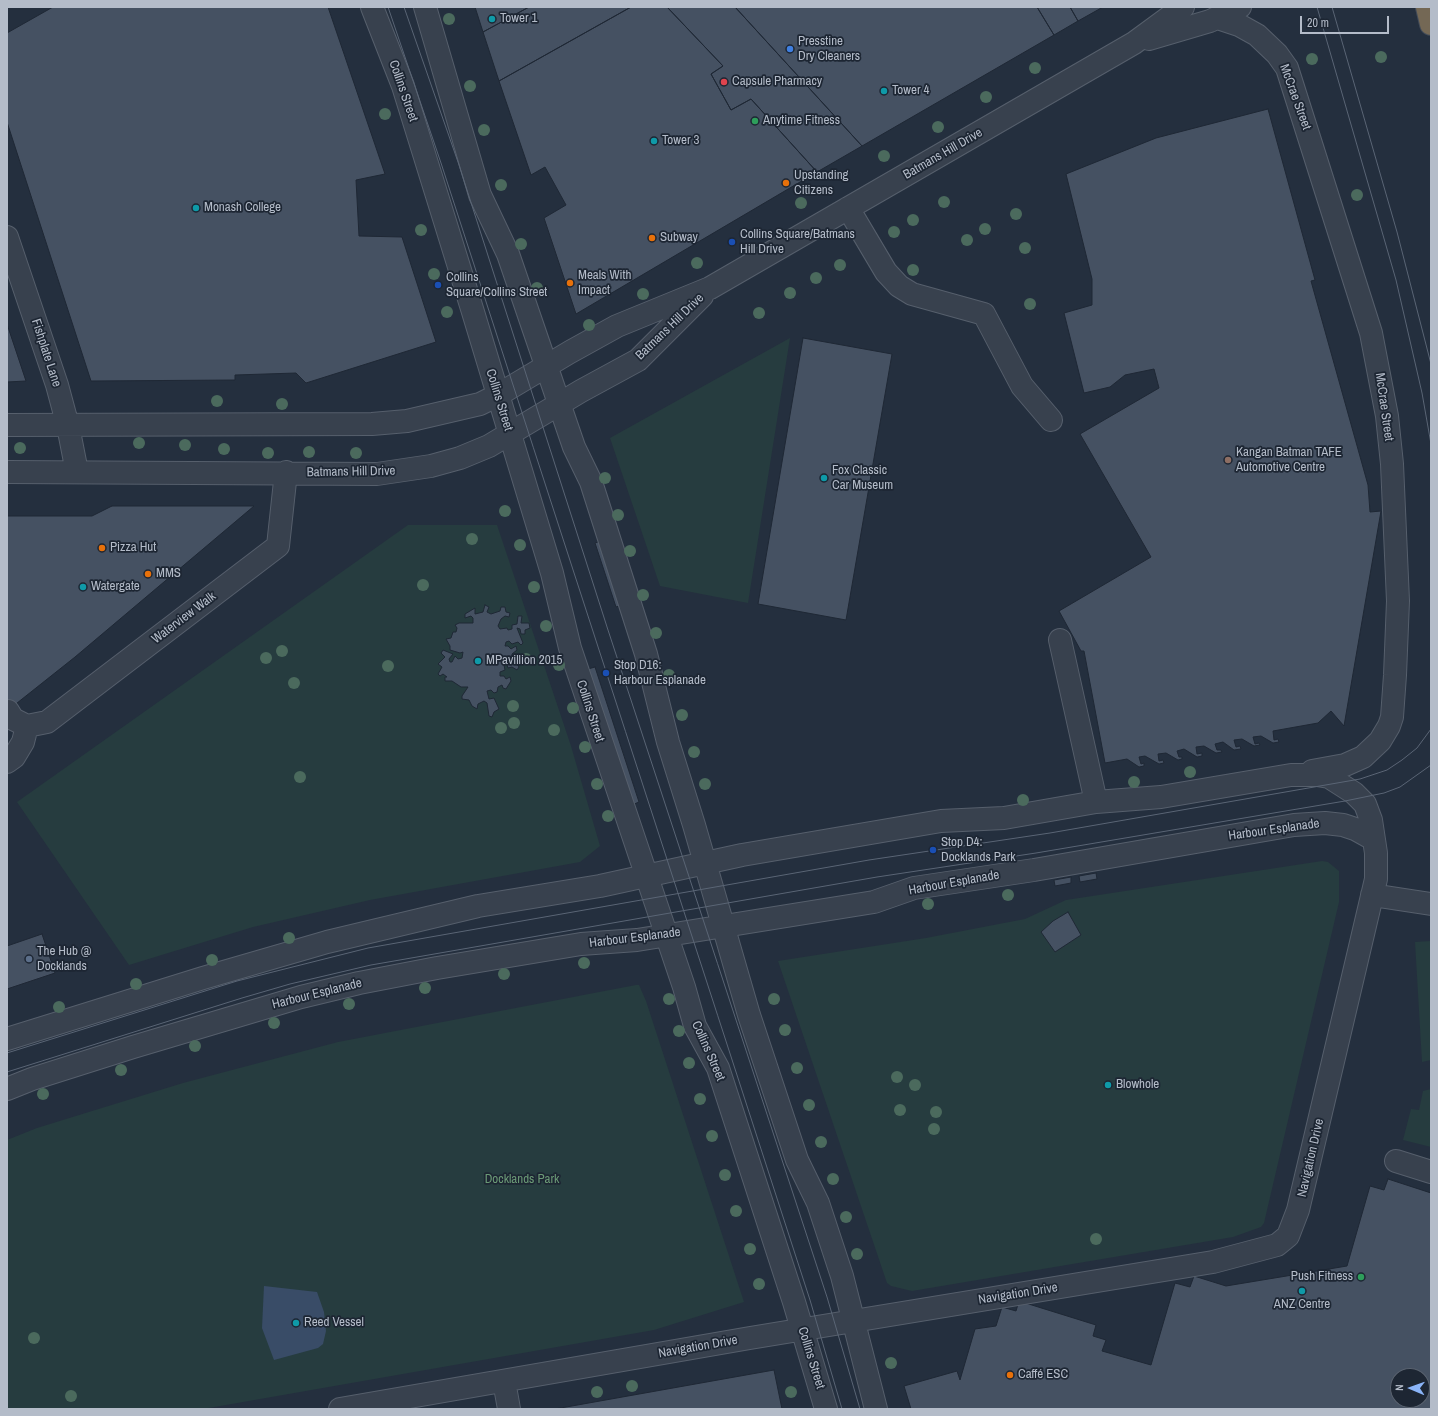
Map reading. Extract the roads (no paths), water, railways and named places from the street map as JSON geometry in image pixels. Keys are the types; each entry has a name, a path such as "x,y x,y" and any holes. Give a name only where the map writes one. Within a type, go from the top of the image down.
{"highway":[{"path":"1426,7 1431,24"}],"street":[{"name":"Collins Street","path":"372,7 403,86 552,573 570,648 695,1026 718,1068 803,1330 826,1409"},
{"path":"425,7 480,195 508,254 574,447 591,482 644,648 668,742 749,1015 797,1160 818,1203 842,1276 876,1409"},
{"name":"Batmans Hill Drive","path":"7,426 372,424 407,421 480,404 617,326 710,288 1134,43 1183,7"},
{"name":"Batmans Hill Drive","path":"1134,43 1218,18 1240,7"},
{"name":"McCrae Street","path":"1218,18 1239,25 1257,35 1277,54 1287,68 1370,333 1384,395 1392,464 1398,602 1395,681 1391,721 1380,741 1367,754 1353,762 1345,765 1285,776"},
{"path":"848,208 886,272 898,286 912,294 935,302 984,314 1022,386 1051,420"},
{"name":"Fishplate Lane","path":"7,237 58,385 77,472"},
{"name":"Batmans Hill Drive","path":"7,472 286,472 377,474 415,469 460,458 489,446 510,435 638,360 710,288"},
{"path":"1000,373 1004,350"},
{"name":"Waterview Walk","path":"27,726 47,722 56,716 278,546 286,472"},
{"path":"1060,640 1079,753 1096,802"},
{"path":"7,762 14,757 23,742 27,726 13,718 8,711"},
{"path":"7,1039 202,978 327,942 478,906 600,886 705,863 941,821 1004,818 1096,802 1160,797 1285,776 1317,775 1329,777 1341,783 1360,798 1365,804 1371,820 1372,839"},
{"name":"Harbour Esplanade","path":"7,1089 39,1077 219,1021 359,983 438,968 581,944 637,940 874,902 914,888 1034,870 1294,825 1325,823 1342,825 1355,829 1372,839"},
{"name":"Navigation Drive","path":"340,1409 854,1321 1213,1262 1257,1252 1281,1242 1290,1231 1298,1210 1372,895 1377,865 1372,839"},
{"path":"1372,895 1431,904"},
{"path":"1396,1161 1431,1172"},
{"path":"504,1381 509,1409"}],"water":[{"path":"264,1286 317,1292 324,1312 326,1331 323,1344 318,1348 274,1360 262,1328"}],"tram line":[{"path":"388,7 441,163 810,1300 842,1409"},
{"path":"404,7 458,162 608,630 827,1297 860,1409"},
{"path":"1317,7 1396,280 1422,393 1431,444"},
{"path":"1332,7 1397,232 1431,364"},
{"path":"7,1053 237,981 368,948 869,860 1050,833 1360,779 1387,770 1402,760 1417,748 1431,729"},
{"path":"7,1072 242,998 290,984 371,965 877,877 1036,853 1345,801 1384,793 1400,787 1431,765"}],"place":[{"name":"Tower 1","path":"492,19"},
{"name":"Presstine Dry Cleaners","path":"790,49"},
{"name":"Capsule Pharmacy","path":"724,82"},
{"name":"Tower 4","path":"884,91"},
{"name":"Anytime Fitness","path":"755,121"},
{"name":"Tower 3","path":"654,141"},
{"name":"Upstanding Citizens","path":"786,183"},
{"name":"Monash College","path":"196,208"},
{"name":"Subway","path":"652,238"},
{"name":"Collins Square/Batmans Hill Drive","path":"732,242"},
{"name":"Meals With Impact","path":"570,283"},
{"name":"Collins Square/Collins Street","path":"438,285"},
{"name":"Kangan Batman TAFE Automotive Centre","path":"1228,460"},
{"name":"Fox Classic Car Museum","path":"824,478"},
{"name":"Pizza Hut","path":"102,548"},
{"name":"MMS","path":"148,574"},
{"name":"Watergate","path":"83,587"},
{"name":"MPavillion 2015","path":"478,661"},
{"name":"Stop D16: Harbour Esplanade","path":"606,673"},
{"name":"Stop D4: Docklands Park","path":"933,850"},
{"name":"The Hub @ Docklands","path":"29,959"},
{"name":"Blowhole","path":"1108,1085"},
{"name":"Push Fitness","path":"1361,1277"},
{"name":"ANZ Centre","path":"1302,1291"},
{"name":"Reed Vessel","path":"296,1323"},
{"name":"Caffé ESC","path":"1010,1375"}],"park label":[{"name":"Docklands Park","path":"522,1180"}]}
